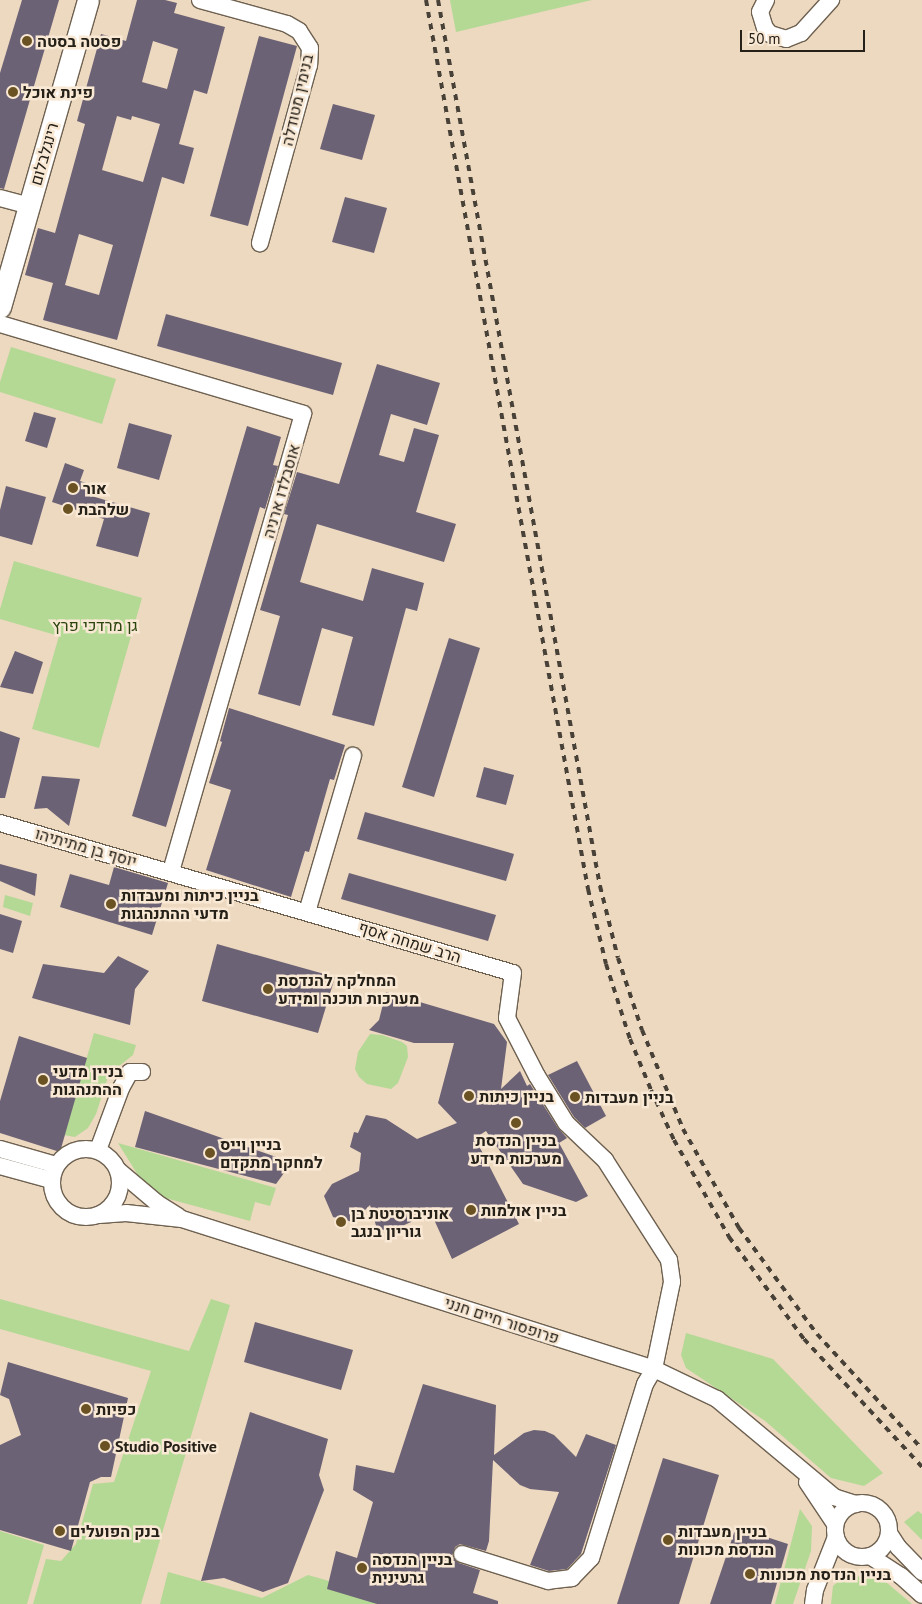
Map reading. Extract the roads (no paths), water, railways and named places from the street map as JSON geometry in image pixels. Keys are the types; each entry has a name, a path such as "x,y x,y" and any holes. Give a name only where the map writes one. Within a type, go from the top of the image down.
{"street":[{"name":"רינגלבלום","path":"0,307 88,0"},
{"name":"בנימין מטודלה","path":"200,0 287,24 299,31 310,48 309,65 260,243"},
{"path":"766,0 760,12 764,28 770,34 786,39 801,33 831,0"},
{"path":"0,198 29,206"},
{"name":"אוסבלדו ארניה","path":"0,324 303,414 172,872"},
{"path":"307,912 353,756"},
{"name":"יוסף בן מתיתיהו","path":"0,823 172,872"},
{"name":"הרב שמחה אסף","path":"172,872 513,973 508,1018 537,1076 566,1123 605,1160 669,1260 672,1282 654,1369"},
{"path":"98,1150 130,1072 142,1072"},
{"path":"0,1149 54,1172"},
{"path":"74,1150 98,1150 112,1160 118,1170 121,1182 119,1194 113,1205 99,1215 87,1217 66,1211 57,1203 52,1192 54,1172 64,1156 74,1150"},
{"path":"0,1166 54,1172"},
{"name":"פרופסור חיים חנני","path":"118,1170 157,1203 182,1219"},
{"name":"פרופסור חיים חנני","path":"99,1215 126,1213 182,1219 654,1369 717,1399 834,1497 856,1504"},
{"path":"462,1554 548,1581 572,1578 591,1558 645,1384 654,1369"},
{"name":"פרופסור חיים חנני","path":"798,1468 836,1530"},
{"path":"813,1604 814,1590 820,1579 843,1511 856,1504 864,1503 880,1510 886,1516 890,1532 898,1547 922,1572"},
{"path":"836,1530 844,1550 863,1556 901,1576 922,1595"},
{"path":"820,1579 836,1564 863,1556 883,1547 890,1532"}],"railway":[{"path":"426,0 588,889 606,964 630,1039 674,1140 729,1237 804,1339 922,1467"},
{"path":"438,0 600,886 618,958 642,1030 683,1129 739,1228 817,1334 922,1449"}],"place":[{"name":"פסטה בסטה","path":"27,41"},
{"name":"פינת אוכל","path":"13,92"},
{"name":"אור","path":"73,488"},
{"name":"שלהבת","path":"68,509"},
{"name":"בניין כיתות ומעבדות מדעי ההתנהגות","path":"111,904"},
{"name":"המחלקה להנדסת מערכות תוכנה ומידע","path":"268,989"},
{"name":"בניין מדעי ההתנהגות","path":"43,1080"},
{"name":"בניין כיתות","path":"469,1096"},
{"name":"בניין מעבדות","path":"575,1097"},
{"name":"בניין הנדסת מערכות מידע","path":"516,1123"},
{"name":"בניין וייס למחקר מתקדם","path":"210,1153"},
{"name":"בניין אולמות","path":"471,1210"},
{"name":"אוניברסיטת בן גוריון בנגב","path":"341,1222"},
{"name":"כפיות","path":"86,1409"},
{"name":"Studio Positive","path":"105,1446"},
{"name":"בנק הפועלים","path":"60,1531"},
{"name":"בניין מעבדות הנדסת מכונות","path":"668,1540"},
{"name":"בניין הנדסה גרעינית","path":"362,1568"},
{"name":"בניין הנדסת מכונות","path":"750,1574"}],"park label":[{"name":"גן מרדכי פרץ","path":"95,625"}]}
